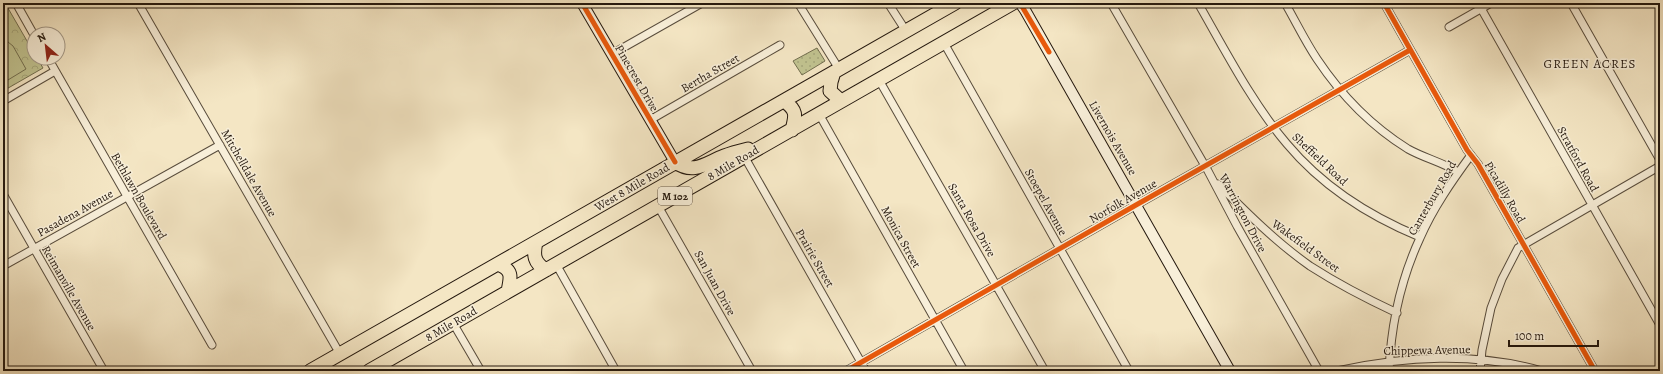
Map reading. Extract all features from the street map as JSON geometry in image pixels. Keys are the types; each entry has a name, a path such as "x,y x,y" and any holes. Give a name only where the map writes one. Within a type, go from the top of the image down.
{"highway":[{"name":"West 8 Mile Road","path":"310,371 955,3"},
{"name":"8 Mile Road","path":"369,371 1013,3"},
{"path":"836,71 830,86 830,91 841,101"},
{"path":"784,101 791,106 795,112 792,130"},
{"path":"675,162 686,167 700,167 724,156 769,142"},
{"path":"536,242 534,251 535,260 551,267"},
{"path":"498,264 505,267 510,273 508,291"}],"street":[{"path":"16,3 29,26"},
{"name":"Mitchelldale Avenue","path":"138,3 340,354"},
{"name":"Pinecrest Drive","path":"582,3 675,162"},
{"path":"612,54 702,3"},
{"path":"798,3 836,71"},
{"path":"888,3 906,31"},
{"name":"Livernois Avenue","path":"1020,3 1026,10 1230,371"},
{"name":"Warrington Drive","path":"1111,3 1213,180 1237,226 1319,371"},
{"name":"Sheffield Road","path":"1198,3 1240,76 1274,127 1304,163 1340,194 1371,215 1420,237"},
{"path":"1285,3 1316,58 1340,90 1366,117 1393,139 1420,155 1450,167 1458,172"},
{"name":"Picadilly Road","path":"1384,3 1471,155 1478,164 1595,371"},
{"path":"1449,27 1479,6 1491,3"},
{"path":"1571,3 1660,160"},
{"name":"Stratford Road","path":"1479,6 1660,325"},
{"name":"Stoepel Avenue","path":"944,42 1129,371"},
{"name":"Bertha Street","path":"650,120 780,45"},
{"name":"Norfolk Avenue","path":"846,371 1410,50"},
{"name":"Bethlawn Boulevard","path":"52,66 212,345"},
{"path":"3,100 55,71"},
{"name":"Santa Rosa Drive","path":"879,80 1045,371"},
{"name":"Monica Street","path":"819,114 964,371"},
{"name":"Pasadena Avenue","path":"3,266 220,145"},
{"name":"Canterbury Road","path":"1389,371 1397,312 1406,276 1420,237 1458,172 1471,155"},
{"name":"Prairie Street","path":"744,156 866,371"},
{"path":"1480,371 1488,322 1495,297 1518,248 1660,166"},
{"name":"Wakefield Street","path":"1213,180 1268,233 1310,265 1355,293 1397,312"},
{"name":"Reimanville Avenue","path":"3,194 104,371"},
{"name":"San Juan Drive","path":"658,206 752,371"},
{"path":"551,267 616,371"},
{"path":"453,323 481,371"},
{"name":"Chippewa Avenue","path":"1337,371 1390,362 1434,359 1504,363 1542,371"}],"green space":[{"path":"3,3 5,3 26,39 26,66 42,66 43,68 3,91"},
{"path":"3,38 13,46 26,69 3,83"},
{"path":"817,48 825,61 802,75 793,61"}],"cycle path":[{"path":"582,3 675,162"},
{"path":"1020,3 1049,52"},
{"path":"1384,3 1467,150 1478,164 1595,371"},
{"path":"846,371 1410,50"}],"district":[{"name":"GREEN ACRES","path":"1590,63"}]}
